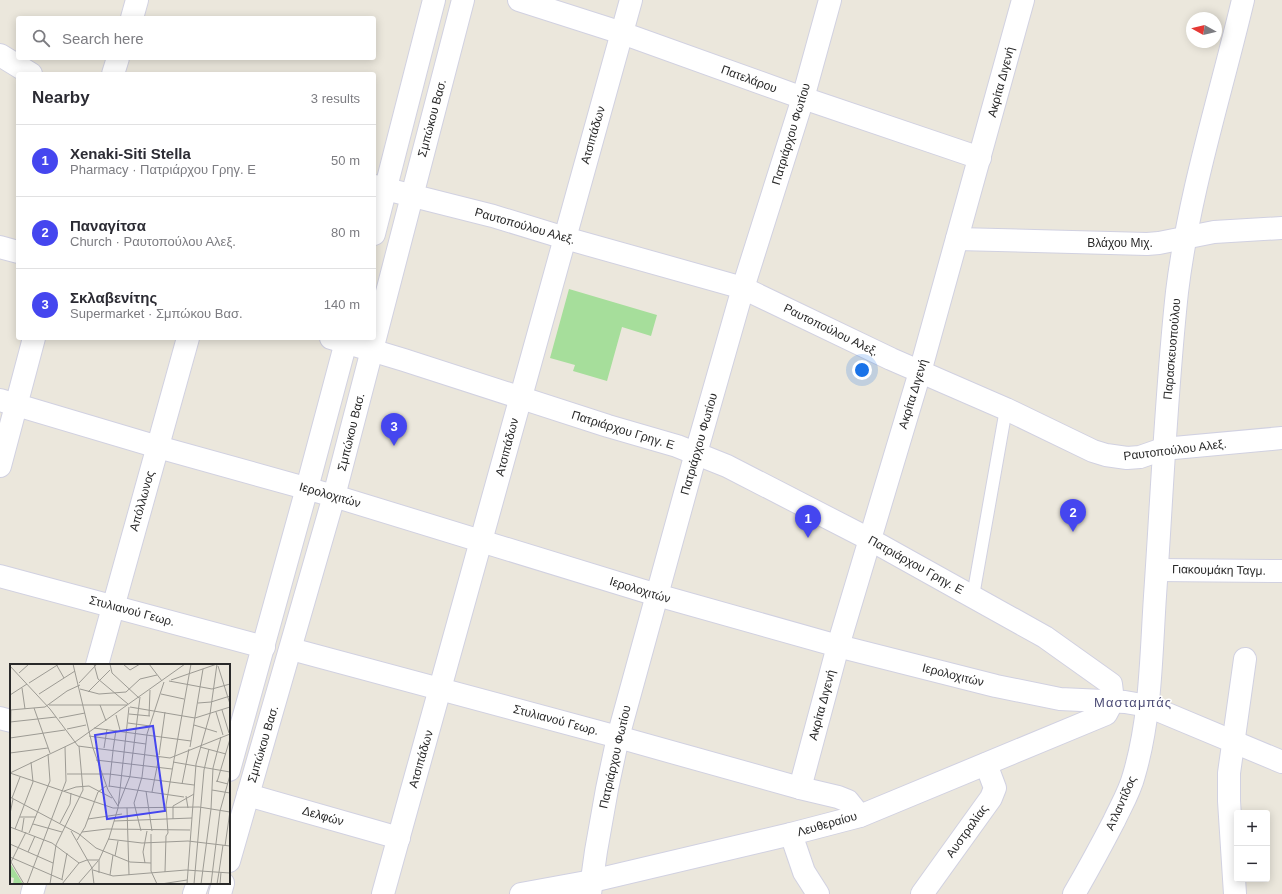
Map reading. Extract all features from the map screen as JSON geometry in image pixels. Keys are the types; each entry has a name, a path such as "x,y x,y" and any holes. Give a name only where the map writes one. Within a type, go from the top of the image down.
{"street":[{"path":"133,16 137,0"},
{"path":"376,218 380,187 434,0"},
{"name":"Σμπώκου Βασ.","path":"376,335 463,0"},
{"name":"Πατελάρου","path":"518,0 622,33 803,98 980,158"},
{"name":"Ατσιπάδων","path":"383,894 631,0"},
{"name":"Πατριάρχου Φωτίου","path":"591,888 607,789 618,737 743,288 803,98 830,0"},
{"name":"Ακρίτα Διγενή","path":"800,788 838,646 920,372 1023,0"},
{"name":"Παρασκευοπούλου","path":"1148,706 1163,449 1177,293 1190,211 1243,0"},
{"path":"0,55 28,72"},
{"path":"114,72 117,60"},
{"name":"Ραυτοπούλου Αλεξ.","path":"380,187 493,216 565,238 743,288 920,372 1006,409 1094,451 1106,455 1122,458 1133,457 1163,449 1282,438"},
{"name":"Βλάχου Μιχ.","path":"957,239 1130,245 1159,243 1214,232 1282,228"},
{"path":"0,247 16,251"},
{"path":"0,466 8,402 33,340"},
{"name":"Απόλλωνος","path":"97,664 187,340"},
{"name":"Σμπώκου Βασ.","path":"230,766 307,488 342,340"},
{"name":"Πατριάρχου Γρηγ. Ε","path":"345,340 520,398 696,453 727,466 869,539 1045,637 1111,684 1113,701"},
{"name":"Σμπώκου Βασ.","path":"230,858 334,496 375,340"},
{"name":"Ιερολοχιτών","path":"8,402 158,447 334,496 657,595 838,646 996,686 1060,699 1113,701 1148,706 1282,762"},
{"name":"Γιακουμάκη Ταγμ.","path":"1157,570 1282,571"},
{"name":"Στυλιανού Γεωρ.","path":"0,576 264,647"},
{"name":"Στυλιανού Γεωρ.","path":"291,649 618,737 800,788 838,797 848,801 860,816"},
{"path":"1234,894 1229,801 1230,762 1245,659"},
{"name":"Λευθεραίου","path":"521,894 591,888 860,816 1106,714 1113,701"},
{"name":"Ατλαντίδος","path":"1074,894 1097,854 1125,799 1134,777 1148,706"},
{"path":"0,718 10,721"},
{"name":"Αυστραλίας","path":"922,894 991,798 995,788 986,764"},
{"name":"Δελφών","path":"248,795 399,838"},
{"path":"791,834 804,872 818,894"},
{"path":"32,894 35,884"},
{"path":"194,894 198,884"},
{"path":"220,894 223,884"}],"lane":[{"path":"973,596 1006,409"}],"green space":[{"path":"569,289 657,315 651,336 622,327 607,381 573,371 575,365 550,358"}],"place":[{"name":"Σκλαβενίτης","path":"394,446"},
{"name":"Παναγίτσα","path":"1073,532"},
{"name":"Xenaki-Siti Stella","path":"808,538"}],"district":[{"name":"Μασταμπάς","path":"1133,702"}]}
